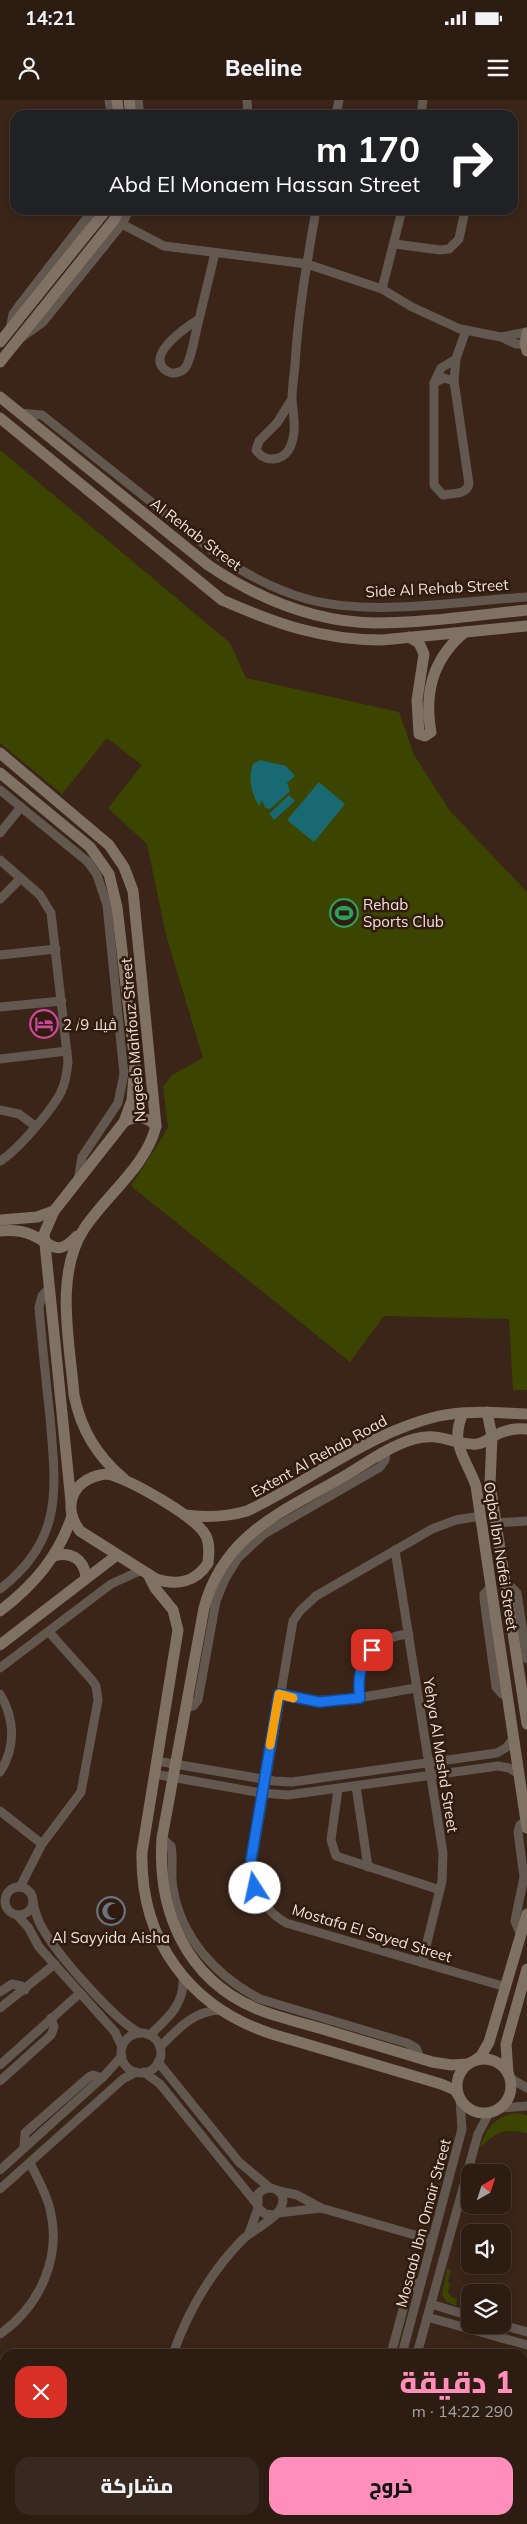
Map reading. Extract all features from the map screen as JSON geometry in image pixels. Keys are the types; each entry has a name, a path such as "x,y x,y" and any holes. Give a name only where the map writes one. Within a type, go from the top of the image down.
{"street":[{"path":"15,334 13,314 89,215"},
{"path":"0,362 15,334 102,215"},
{"path":"292,399 277,423 259,441 256,450 263,458 274,460 283,456 290,447 294,437 292,399 298,319 315,215"},
{"path":"382,289 401,215"},
{"path":"395,244 449,250 458,239 464,215"},
{"path":"0,342 15,334 119,218 164,246 306,264 382,289 443,323 501,337 516,344 526,340"},
{"path":"199,318 177,335 161,355 160,362 163,369 175,373 186,367 199,318 215,253"},
{"path":"456,359 441,368 434,384 434,485 443,495 462,492 468,489 469,484 454,381 456,359 466,330"},
{"path":"434,384 444,378 454,381"},
{"name":"Al Rehab Street","path":"0,397 208,565 233,582 258,595 305,612 373,623 405,622 527,610"},
{"name":"Side Al Rehab Street","path":"20,413 42,415 219,556 246,574 276,589 340,606 373,608 527,596"},
{"path":"0,418 222,600 266,618 322,635 359,640 527,626"},
{"path":"113,489 121,479"},
{"path":"222,600 233,582"},
{"path":"409,637 419,644 424,654 416,717 419,734 425,736 431,732 428,702 433,676 442,656 465,632"},
{"path":"0,753 100,835 90,846 0,773"},
{"path":"0,790 76,851 97,875 104,890 124,1074 118,1102 82,1157 78,1181"},
{"path":"0,833 21,807"},
{"name":"Nageeb Mahfouz Street","path":"100,835 121,861 133,892 156,1126 145,1153 84,1230 72,1253 67,1279 74,1395 77,1412 100,1456 124,1479"},
{"name":"Nageeb Mahfouz Street","path":"72,1516 44,1242 46,1226 54,1211 124,1122 132,1100 135,1076 117,907 109,874 90,846"},
{"path":"0,860 46,903 54,923 67,1051 67,1072 61,1092 13,1152 0,1162"},
{"path":"0,899 21,878"},
{"path":"0,954 56,949"},
{"path":"0,1007 62,1001"},
{"path":"0,1059 67,1051"},
{"path":"0,1110 19,1114 34,1126"},
{"path":"124,1122 137,1117 150,1121 156,1126"},
{"path":"0,1220 37,1217 54,1211"},
{"path":"0,1231 25,1232 53,1248 63,1248 84,1230"},
{"path":"0,1589 21,1571 37,1550 53,1509 55,1474 39,1307 42,1296 50,1287"},
{"name":"Extent Al Rehab Road","path":"184,1515 205,1518 248,1511 396,1430 434,1418 464,1413 487,1412 527,1414"},
{"name":"Oqba Ibn Nafei Street","path":"487,1412 492,1436 490,1484 525,1693 527,1724"},
{"path":"456,1441 458,1426 464,1413"},
{"name":"Extent Al Rehab Road","path":"471,2062 451,2065 420,2058 282,2012 246,2003 214,1980 190,1955 178,1923 167,1907 161,1876 162,1838 185,1708 205,1631 208,1593 219,1570 239,1543 386,1452 414,1439 429,1436 480,1444 492,1436 508,1430 527,1429"},
{"name":"Oqba Ibn Nafei Street","path":"456,1441 476,1486 526,1824"},
{"path":"71,1502 77,1488 88,1478 108,1474 124,1479 196,1524 206,1537 208,1563 195,1577 181,1583 166,1582 145,1572 80,1531 72,1516"},
{"path":"476,1486 490,1484"},
{"path":"0,1611 34,1582 54,1556 72,1516"},
{"name":"Mostafa El Sayed Street","path":"481,1516 443,1524 316,1596 300,1611 290,1632 264,1780 251,1869 255,1888 265,1906 279,1919 296,1927 506,1987"},
{"path":"496,1523 527,1521"},
{"path":"205,1631 225,1579 238,1558 261,1530"},
{"name":"Yehya Al Mashd Street","path":"395,1550 443,1854 440,1890 422,1963"},
{"path":"54,1556 69,1554 76,1557 85,1569 86,1577"},
{"path":"0,1645 117,1555"},
{"path":"208,1563 219,1570"},
{"path":"0,1668 112,1584 145,1572"},
{"path":"145,1572 173,1610 178,1630 142,1852 144,1895 158,1936 183,1977 205,1999 220,2010 263,2031 441,2084 455,2090 469,2109 489,2113 501,2108 527,2106"},
{"path":"506,1582 517,1593 527,1660"},
{"path":"20,1887 42,1844 81,1792 98,1700 96,1686 50,1632"},
{"path":"360,1698 359,1677 366,1658 384,1640 409,1634"},
{"path":"279,1694 319,1702 360,1698 416,1688"},
{"path":"0,1694 8,1706 12,1727 10,1748 0,1772"},
{"path":"157,1760 264,1780 292,1782 497,1753 507,1748 514,1737"},
{"path":"154,1774 288,1796 498,1766 510,1768 519,1774"},
{"path":"356,1786 368,1867"},
{"path":"338,1788 331,1846 338,1857 440,1890"},
{"path":"0,1811 42,1844"},
{"path":"521,1936 515,1921 524,1876 518,1832 520,1824 526,1824"},
{"path":"160,2047 150,2035 140,2033 120,2020 66,1959 43,1930 30,1892 20,1887 10,1890 2,1900 8,1911 17,1915 28,1927 37,1944 115,2032 126,2066 160,2084 257,2206 265,2214 321,2208"},
{"path":"17,1915 29,1910 33,1902"},
{"path":"459,2097 457,2081 463,2068 481,2056 489,2042 527,1914"},
{"path":"0,2008 25,1990 54,1964"},
{"path":"501,2108 510,2094 506,2044 524,1994 527,1969"},
{"path":"150,2035 178,2006 183,1992 183,1977"},
{"path":"0,1992 12,1984 17,1984 25,1990"},
{"path":"0,2065 80,1993"},
{"path":"0,2189 122,2079 152,2069 158,2062 160,2047 190,2019 204,2012 220,2010"},
{"path":"0,2081 51,2035 54,2027 51,2018"},
{"path":"0,2170 102,2078 122,2052 127,2039 140,2033"},
{"path":"471,2062 493,2060 527,2088"},
{"path":"158,2062 239,2162 275,2189 297,2195 321,2208 432,2240"},
{"name":"Mosaab Ibn Omair Street","path":"403,2349 462,2129 459,2097"},
{"name":"Mosaab Ibn Omair Street","path":"418,2349 478,2134 489,2113"},
{"path":"0,2334 23,2314 33,2301 45,2279 52,2256 53,2223 50,2207 30,2163"},
{"path":"249,2234 257,2206 258,2194 275,2189"},
{"path":"175,2349 187,2319 203,2290 223,2261 249,2234 276,2214 284,2205 275,2189"},
{"path":"392,2349 408,2291 414,2285 421,2282"},
{"path":"431,2304 461,2313"},
{"path":"427,2317 527,2345"},
{"path":"511,2328 527,2332"}],"green space":[{"name":"Rehab Sports Club","path":"0,450 230,643 246,678 399,712 414,755 450,811 527,892 527,1390 513,1390 509,1319 384,1316 350,1362 131,1186 168,1128 163,1087 172,1075 203,1058 166,935 147,844 108,808 142,765 107,738 62,794 0,743"},
{"path":"516,2113 527,2115 527,2133 500,2132 480,2147 492,2124 502,2117"},
{"path":"447,2269 451,2270 448,2292 451,2297 457,2299 456,2306 447,2302 442,2295"}],"water":[{"path":"260,760 286,766 295,776 287,783 290,791 270,809 265,808 262,800 259,806 251,786 253,764"},
{"path":"319,782 345,804 314,842 287,820"},
{"path":"289,795 295,801 274,820 269,814"}],"slow traffic":[{"path":"270,1745 279,1694 293,1698"}],"place":[{"name":"Rehab Sports Club","path":"344,913"},
{"name":"ڤيلا 9/ 2","path":"44,1024"},
{"name":"Al Sayyida Aisha","path":"111,1911"}],"route":[{"path":"255,1888 252,1879 251,1860 279,1694 299,1700 319,1702 360,1698 358,1687 361,1667 372,1650"}]}
